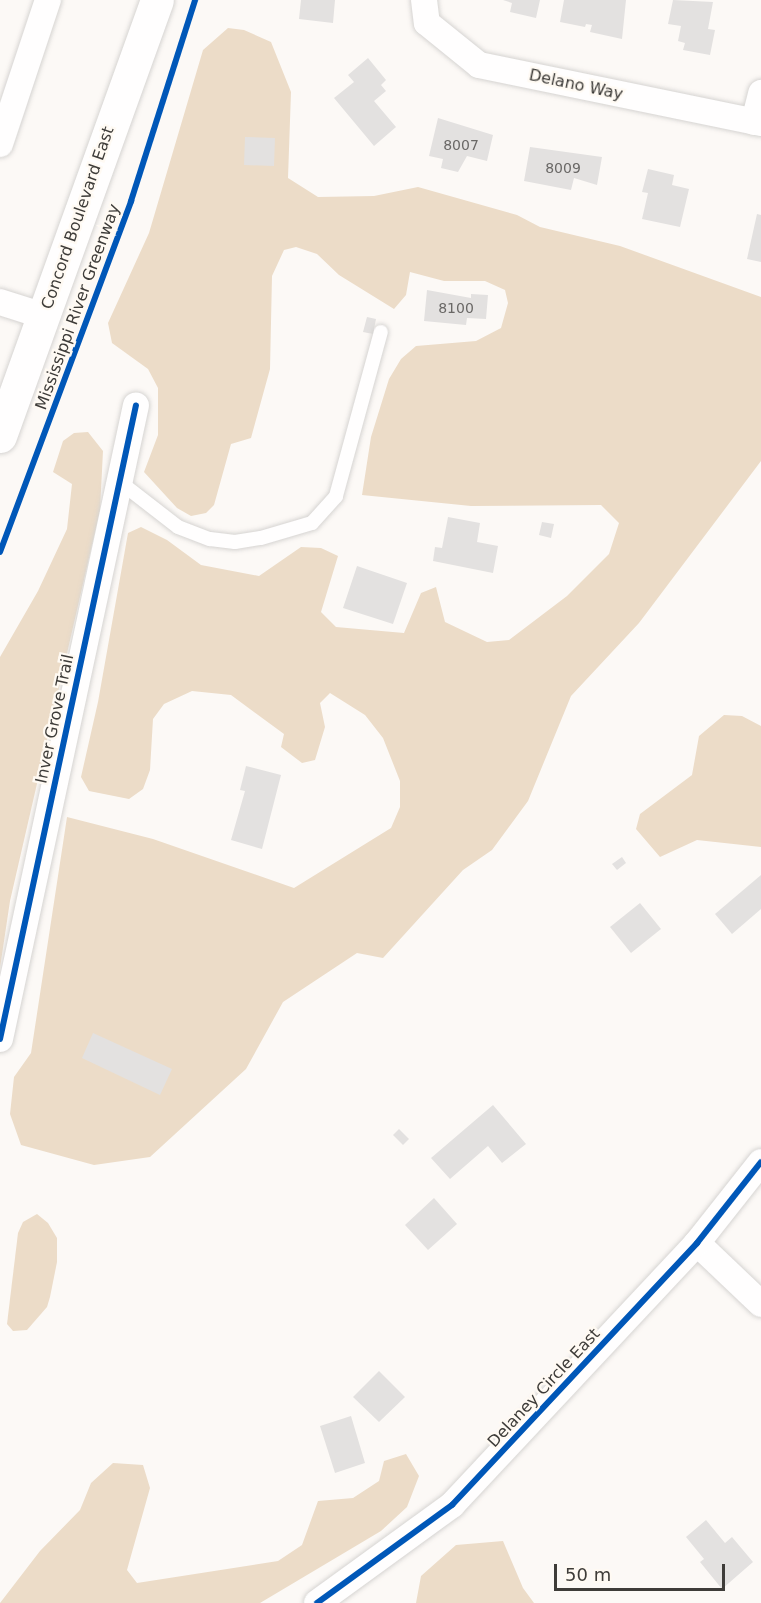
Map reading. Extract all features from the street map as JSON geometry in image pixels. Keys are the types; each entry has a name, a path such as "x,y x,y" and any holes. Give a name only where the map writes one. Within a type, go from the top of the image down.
{"main road":[{"name":"Concord Boulevard East","path":"0,436 44,316 84,194 157,0"}],"street":[{"path":"0,144 48,0"},
{"name":"Delano Way","path":"424,0 427,23 479,65 758,122"},
{"path":"758,122 761,93"},
{"path":"0,302 44,316"},
{"name":"Inver Grove Trail","path":"0,1039 136,405"},
{"name":"Delaney Circle East","path":"317,1603 452,1505 697,1243 761,1162"},
{"path":"697,1243 761,1304"}],"lane":[{"path":"120,482 178,526 210,539 235,542 261,538 312,523 336,496 381,332"}],"shaded area":[{"path":"228,28 244,30 271,42 291,92 288,178 318,197 374,196 418,187 517,215 540,227 620,246 761,297 761,461 639,623 571,696 528,801 492,850 463,870 383,958 357,953 283,1002 246,1069 150,1157 94,1165 21,1145 10,1114 14,1077 31,1053 67,817 153,839 294,888 391,828 400,807 400,781 383,738 365,715 330,693 320,703 325,727 315,760 302,763 281,747 284,734 231,695 192,691 164,704 153,719 150,770 143,789 129,799 89,791 81,777 98,702 128,533 141,527 167,540 201,565 259,576 301,547 321,548 338,556 321,612 336,627 404,633 421,593 436,587 445,622 487,642 509,640 567,596 609,554 619,523 601,505 471,506 362,495 371,437 389,379 401,359 416,346 476,341 501,328 508,303 505,290 485,281 444,281 410,272 406,295 394,309 339,275 317,254 296,247 284,250 272,276 270,369 251,438 231,444 214,505 206,513 191,516 177,508 144,472 158,435 158,388 148,369 112,343 108,323 149,233 203,50"},
{"path":"88,432 103,451 100,510 10,901 0,968 0,657 38,591 67,529 72,484 53,472 63,441 74,433"},
{"path":"724,715 742,716 761,726 761,847 697,840 660,857 636,829 640,814 692,775 699,736"},
{"path":"37,1214 48,1223 57,1238 57,1262 50,1297 47,1307 27,1330 13,1331 7,1324 18,1233 23,1222"},
{"path":"406,1454 419,1476 407,1507 381,1531 260,1603 0,1603 40,1551 80,1510 91,1483 113,1463 143,1465 150,1488 127,1570 137,1583 278,1561 302,1545 318,1501 353,1498 379,1481 384,1461"},
{"path":"503,1541 523,1588 534,1603 416,1603 421,1576 456,1545"}],"building":[{"path":"301,0 335,0 333,23 299,19"},
{"path":"503,0 540,0 536,18 510,12 512,3"},
{"path":"564,0 626,0 622,39 590,32 592,25 586,24 585,27 560,22"},
{"path":"673,0 713,2 708,29 715,30 710,55 683,50 685,43 678,41 681,26 668,24"},
{"path":"368,58 386,80 381,85 386,91 374,101 396,127 374,146 334,98 354,82 348,75"},
{"path":"438,118 493,135 487,161 467,156 458,172 441,168 443,159 429,156"},
{"path":"245,137 275,138 274,166 244,165"},
{"path":"530,147 602,157 597,185 574,178 571,190 524,181"},
{"path":"648,169 674,175 672,185 689,189 680,227 642,219 648,193 642,192"},
{"path":"757,214 761,215 761,262 747,259"},
{"path":"427,290 471,298 471,294 488,295 486,319 467,318 466,325 424,321"},
{"path":"367,317 376,319 373,334 363,332"},
{"path":"448,517 480,523 477,542 498,546 493,573 433,561 435,547 442,548"},
{"path":"542,522 554,524 551,538 539,535"},
{"path":"357,566 407,583 393,624 343,608"},
{"path":"246,766 281,775 262,849 231,840 245,791 240,790"},
{"path":"622,857 626,863 617,870 612,864"},
{"path":"761,875 761,909 732,934 715,914"},
{"path":"640,903 661,929 631,953 610,927"},
{"path":"93,1033 172,1069 160,1095 82,1058"},
{"path":"493,1105 526,1144 502,1163 488,1146 450,1179 431,1158"},
{"path":"399,1129 409,1139 403,1145 393,1135"},
{"path":"434,1198 457,1224 428,1250 405,1225"},
{"path":"379,1371 405,1397 379,1422 353,1397"},
{"path":"351,1416 365,1463 335,1473 320,1426"},
{"path":"706,1520 725,1543 732,1537 753,1562 722,1589 700,1562 704,1559 686,1537"}],"cycle path":[{"name":"Mississippi River Greenway","path":"0,552 131,201 195,0"},
{"path":"0,1039 136,405"},
{"path":"317,1603 452,1505 697,1243 761,1162"}]}
